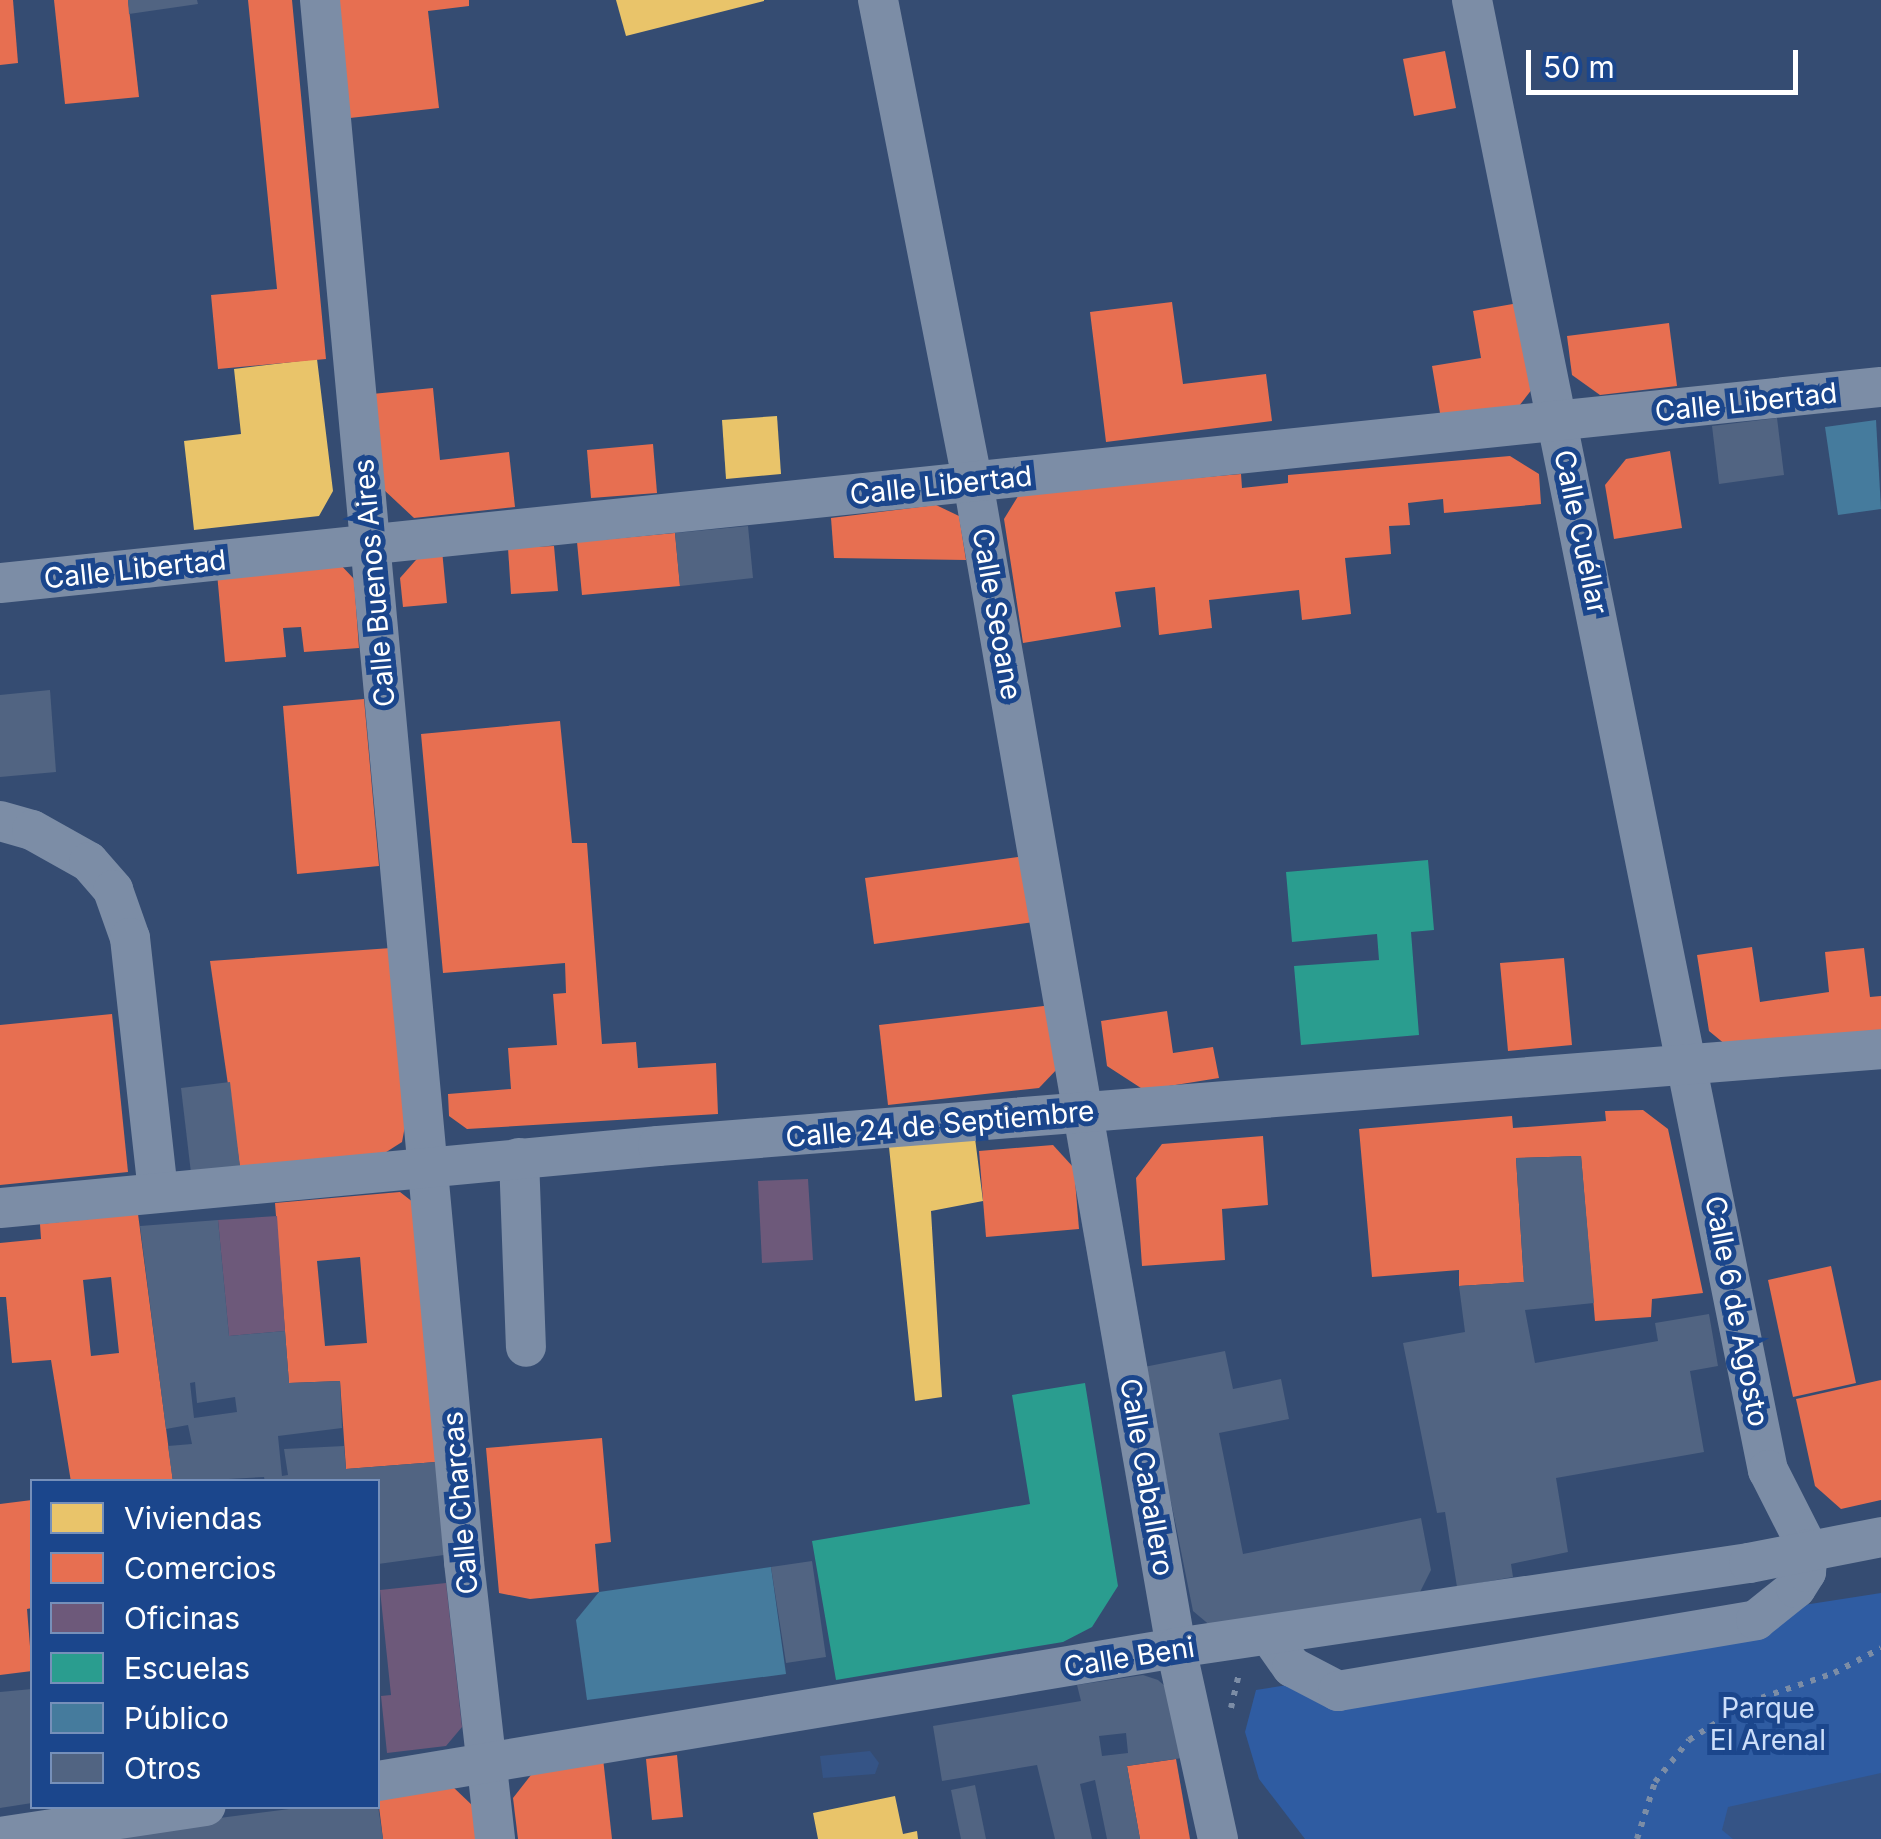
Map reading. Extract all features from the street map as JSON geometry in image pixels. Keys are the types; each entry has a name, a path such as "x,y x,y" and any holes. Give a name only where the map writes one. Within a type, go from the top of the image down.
{"street":[{"name":"Calle Buenos Aires","path":"320,0 430,1166"},
{"name":"Calle Seoane","path":"878,0 973,482 1085,1112"},
{"name":"Calle Cuéllar","path":"1472,0 1689,1065"},
{"name":"Calle Libertad","path":"0,582 1881,388"},
{"path":"0,822 32,830 90,862 113,890 130,938 158,1192"},
{"name":"Calle 24 de Septiembre","path":"0,1208 519,1158 1881,1049"},
{"name":"Calle 6 de Agosto","path":"1689,1065 1768,1470 1808,1549"},
{"name":"Calle Caballero","path":"1085,1112 1176,1648 1218,1839"},
{"path":"519,1158 526,1347"},
{"name":"Calle Charcas","path":"430,1166 495,1839"},
{"name":"Calle Beni","path":"380,1781 1176,1648 1749,1563 1881,1537"},
{"path":"1270,1636 1292,1666 1338,1690 1357,1688 1756,1620 1796,1588 1806,1572 1808,1549"},
{"path":"0,1837 186,1809"}],"path":[{"path":"1637,1839 1655,1782 1689,1740 1749,1702 1834,1673 1881,1648"}],"green space":[{"name":"Parque El Arenal","path":"1881,1593 1881,1839 1305,1839 1259,1779 1245,1732 1256,1690"}],"shaded area":[{"path":"870,1751 879,1763 875,1774 823,1778 820,1756"},
{"path":"1881,1773 1881,1839 1733,1839 1722,1830 1728,1807"}],"building: Viviendas":[{"path":"616,0 764,0 764,1 626,36"},
{"path":"317,359 333,491 319,516 194,530 184,441 241,434 234,369"},
{"path":"777,416 781,474 726,479 722,420"},
{"path":"975,1138 983,1201 931,1211 942,1397 915,1401 889,1147"},
{"path":"895,1796 903,1834 917,1831 918,1839 818,1839 813,1813"}],"building: Comercios":[{"path":"0,0 13,0 18,63 0,65"},
{"path":"54,0 128,0 139,97 65,104"},
{"path":"248,0 292,0 326,359 218,369 211,295 277,289"},
{"path":"336,0 469,0 469,6 428,11 439,108 350,118"},
{"path":"1445,51 1456,108 1414,116 1403,59"},
{"path":"1172,302 1183,384 1266,374 1272,421 1106,442 1090,312"},
{"path":"1524,302 1536,384 1519,406 1441,419 1432,366 1481,358 1473,311"},
{"path":"1669,323 1677,386 1600,395 1572,375 1567,336"},
{"path":"433,388 440,460 509,452 515,507 414,518 383,489 372,394"},
{"path":"653,444 657,493 591,498 587,450"},
{"path":"1670,451 1682,528 1614,539 1605,485 1626,459"},
{"path":"1510,456 1539,474 1541,504 1444,513 1443,499 1408,503 1410,525 1389,526 1391,554 1345,558 1351,614 1302,620 1299,590 1209,600 1212,628 1159,635 1155,587 1115,592 1121,627 1023,643 1004,519 1020,493 1241,474 1242,488 1288,483 1288,475"},
{"path":"936,505 959,516 966,560 834,558 831,518"},
{"path":"675,533 680,586 582,595 577,542"},
{"path":"554,546 558,591 511,594 508,548"},
{"path":"442,550 447,603 403,607 400,578 423,552"},
{"path":"338,562 354,579 359,648 304,652 301,627 283,628 286,657 225,662 217,573"},
{"path":"364,699 379,866 297,874 283,706"},
{"path":"560,721 572,843 587,843 602,1044 636,1042 638,1068 716,1063 718,1114 467,1129 449,1116 448,1094 511,1089 508,1048 557,1045 553,994 566,993 565,963 443,973 421,734"},
{"path":"1025,856 1034,922 874,944 865,878"},
{"path":"1752,947 1760,1002 1829,992 1825,952 1864,948 1870,997 1881,996 1881,1038 1737,1054 1709,1031 1697,955"},
{"path":"391,948 408,1110 402,1142 380,1156 240,1167 210,961"},
{"path":"1564,958 1572,1045 1508,1051 1500,963"},
{"path":"1052,1005 1059,1067 1039,1088 888,1105 879,1025"},
{"path":"1167,1011 1173,1053 1213,1047 1219,1078 1144,1090 1107,1066 1101,1021"},
{"path":"112,1014 128,1172 0,1185 0,1025"},
{"path":"1643,1110 1668,1129 1703,1293 1652,1299 1651,1317 1595,1321 1581,1156 1516,1158 1524,1282 1459,1286 1459,1270 1372,1277 1359,1129 1512,1116 1513,1128 1606,1121 1605,1111"},
{"path":"1263,1136 1268,1205 1222,1209 1225,1260 1142,1266 1136,1178 1162,1144"},
{"path":"1053,1145 1074,1168 1079,1229 986,1237 979,1151"},
{"path":"400,1192 418,1206 436,1462 346,1469 340,1381 289,1383 275,1203","holes":["360,1257 367,1343 325,1346 317,1261"]},
{"path":"138,1214 173,1479 71,1479 51,1360 12,1363 6,1297 0,1297 0,1243 41,1239 40,1224","holes":["111,1277 119,1353 91,1356 83,1280"]},
{"path":"1831,1266 1856,1383 1793,1397 1768,1280"},
{"path":"1881,1380 1881,1500 1841,1509 1815,1486 1796,1399"},
{"path":"602,1438 611,1542 595,1544 599,1592 530,1599 499,1593 486,1448"},
{"path":"30,1500 30,1671 0,1675 0,1504"},
{"path":"677,1755 683,1817 652,1820 646,1759"},
{"path":"603,1758 612,1839 518,1839 513,1798 538,1766"},
{"path":"1176,1759 1190,1839 1140,1839 1127,1766"},
{"path":"452,1786 474,1807 477,1839 383,1839 380,1798"}],"building: Oficinas":[{"path":"808,1179 813,1260 762,1263 758,1181"},
{"path":"277,1216 285,1331 229,1336 218,1220"},
{"path":"446,1583 462,1727 446,1746 387,1753 381,1696 391,1695 380,1590"}],"building: Escuelas":[{"path":"1428,860 1434,930 1411,932 1419,1035 1301,1045 1294,966 1379,960 1377,934 1292,942 1286,872"},
{"path":"1085,1383 1118,1586 1092,1627 1063,1642 836,1680 812,1541 1030,1504 1012,1395"}],"building: Público":[{"path":"1876,420 1881,509 1838,515 1825,427"},
{"path":"771,1567 786,1674 587,1700 576,1620 599,1592"}],"building: Otros":[{"path":"128,0 197,0 198,4 129,14"},
{"path":"1777,418 1784,475 1719,484 1712,426"},
{"path":"748,526 753,578 680,586 675,533"},
{"path":"50,690 56,772 0,777 0,695"},
{"path":"230,1082 240,1167 191,1173 181,1088"},
{"path":"1581,1156 1594,1303 1525,1310 1535,1363 1658,1341 1655,1323 1709,1314 1718,1366 1690,1371 1704,1452 1556,1478 1568,1552 1511,1564 1513,1577 1457,1587 1445,1512 1437,1513 1403,1343 1465,1332 1459,1286 1524,1282 1516,1158"},
{"path":"218,1220 229,1336 285,1331 289,1383 340,1381 342,1428 278,1436 282,1476 288,1475 284,1449 344,1446 346,1469 436,1462 444,1555 380,1564 380,1479 173,1479 168,1446 192,1444 188,1425 166,1429 140,1226","holes":["195,1382 197,1403 235,1397 237,1412 194,1418 190,1383"]},
{"path":"1225,1351 1233,1389 1281,1379 1289,1419 1219,1433 1243,1554 1421,1518 1431,1570 1419,1594 1212,1627 1193,1611 1144,1367"},
{"path":"812,1561 826,1657 786,1663 771,1567"},
{"path":"1143,1675 1158,1680 1173,1693 1189,1757 1127,1766 1140,1839 1107,1839 1095,1780 1080,1784 1092,1839 1055,1839 1037,1765 942,1781 933,1726 1081,1701 1077,1685","holes":["1126,1733 1128,1753 1102,1756 1099,1736"]},
{"path":"30,1689 30,1803 0,1808 0,1692"},
{"path":"975,1785 986,1839 961,1839 951,1790"},
{"path":"290,1809 378,1809 383,1839 97,1839 158,1826"}]}
